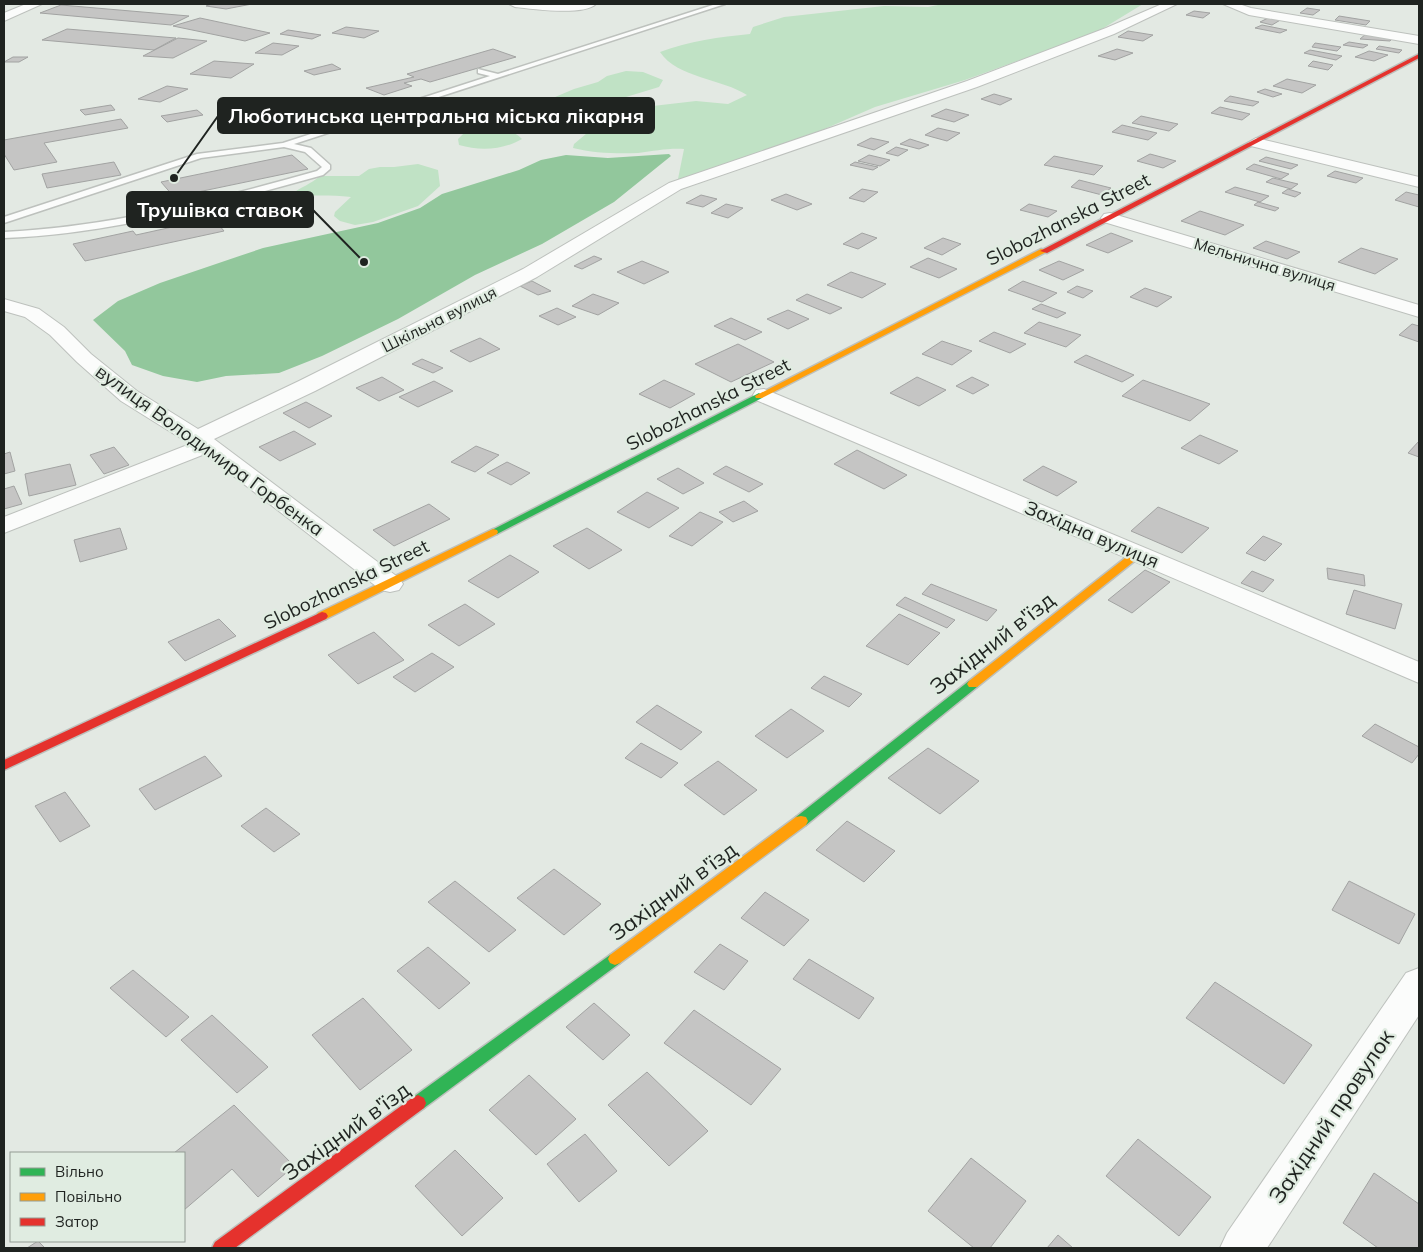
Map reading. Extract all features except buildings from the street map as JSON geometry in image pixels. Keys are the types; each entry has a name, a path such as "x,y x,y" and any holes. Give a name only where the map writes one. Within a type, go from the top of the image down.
{"street":[{"path":"4,17 36,4"},
{"path":"515,4 563,7 590,4"},
{"name":"Шкільна вулиця","path":"4,526 202,442 307,386 530,273 675,186 972,84 1110,31 1171,4"},
{"path":"1218,4 1419,40"},
{"path":"1234,4 1249,11"},
{"name":"Slobozhanska Street","path":"4,765 390,584 1110,218 1419,56"},
{"path":"1256,143 1419,182"},
{"name":"Мельнична вулиця","path":"1110,218 1419,311"},
{"name":"вулиця Володимира Горбенка","path":"4,305 32,313 57,331 84,358 130,396 202,442 390,584"},
{"name":"Західна вулиця","path":"764,395 1419,673"},
{"name":"Західний в'їзд","path":"221,1248 782,836 1138,553"},
{"name":"Західний провулок","path":"1242,1248 1419,984"}],"lane":[{"path":"4,220 200,156 284,145 722,4"},
{"path":"481,71 498,76"},
{"path":"4,235 44,233 174,212 320,173 327,167 308,150 284,145"}],"shaded area":[{"path":"943,4 1143,4 1097,32 965,80 875,107 698,184 678,179 684,149 622,153 597,152 573,148 574,144 605,118 644,107 696,101 728,104 747,95 726,85 689,73 668,61 660,52 693,42 750,34 753,27 784,17 884,6 928,7"},
{"path":"626,71 643,72 663,80 659,87 603,104 591,114 572,121 549,122 537,118 533,109 541,103 574,89 598,82 607,76"},
{"path":"478,128 507,130 522,139 515,143 483,149 459,145 458,139 465,132"},
{"path":"669,154 671,156 614,202 542,244 475,275 398,319 322,356 279,373 226,376 197,382 163,376 132,365 125,351 93,320 118,301 160,283 263,248 378,223 420,208 442,194 519,170 541,160 566,155 608,158"},
{"path":"418,164 438,170 440,186 418,206 373,222 355,225 340,221 334,216 335,212 351,197 292,194 320,176 359,176 369,169"}],"traffic: fast":[{"path":"493,532 759,396"},
{"path":"801,821 973,684"},
{"path":"418,1103 615,959"}],"traffic: slow":[{"path":"759,396 1044,251"},
{"path":"322,616 493,532"},
{"path":"973,684 1138,553"},
{"path":"615,959 801,821"}],"traffic: jam":[{"path":"1044,251 1419,56"},
{"path":"4,765 322,616"},
{"path":"221,1248 418,1103"}],"place":[{"name":"Люботинська центральна міська лікарня","path":"174,178"},
{"name":"Трушівка ставок","path":"364,262"}]}
